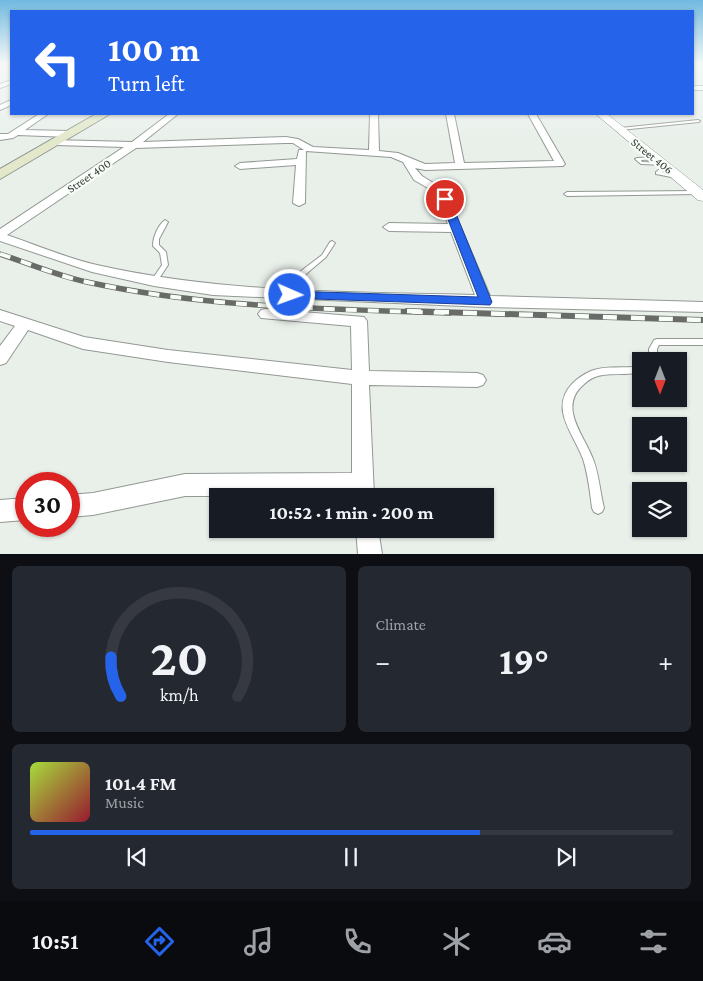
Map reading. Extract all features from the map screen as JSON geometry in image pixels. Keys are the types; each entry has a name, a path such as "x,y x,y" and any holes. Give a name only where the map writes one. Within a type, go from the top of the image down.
{"main road":[{"path":"0,175 102,115"}],"street":[{"path":"0,137 6,137 16,132 42,115"},
{"name":"Street 400","path":"0,236 134,145 173,115"},
{"path":"374,115 374,154"},
{"path":"450,115 460,166"},
{"path":"407,163 426,167 560,164 533,115"},
{"name":"Street 406","path":"602,115 700,195"},
{"path":"16,132 69,134"},
{"path":"55,142 134,145 286,140 311,150 400,156 418,178 440,190 486,302"},
{"path":"299,203 303,147"},
{"path":"240,166 302,162"},
{"path":"390,227 456,228"},
{"path":"0,236 92,268 154,281 212,290 290,295 486,302 703,307"},
{"path":"266,314 359,321 363,488"},
{"path":"0,315 24,325 83,343 168,356 359,378 477,380"},
{"path":"0,358 24,325"},
{"path":"80,505 185,485 292,488"},
{"path":"0,510 15,509"},
{"path":"368,538 370,554"}],"lane":[{"path":"620,129 698,121"},
{"path":"567,194 700,195"},
{"path":"154,281 165,265 164,252 156,246 156,239 165,222"},
{"path":"290,295 303,273 324,256 332,243"},
{"path":"653,352 657,342 703,342"},
{"path":"598,508 588,458 568,414 566,400 572,389 584,378 595,373 632,371"}],"railway":[{"path":"0,254 76,279 132,291 177,297 268,306 450,313"},
{"path":"407,311 703,320"}],"route":[{"path":"290,295 486,302 445,199"}]}
